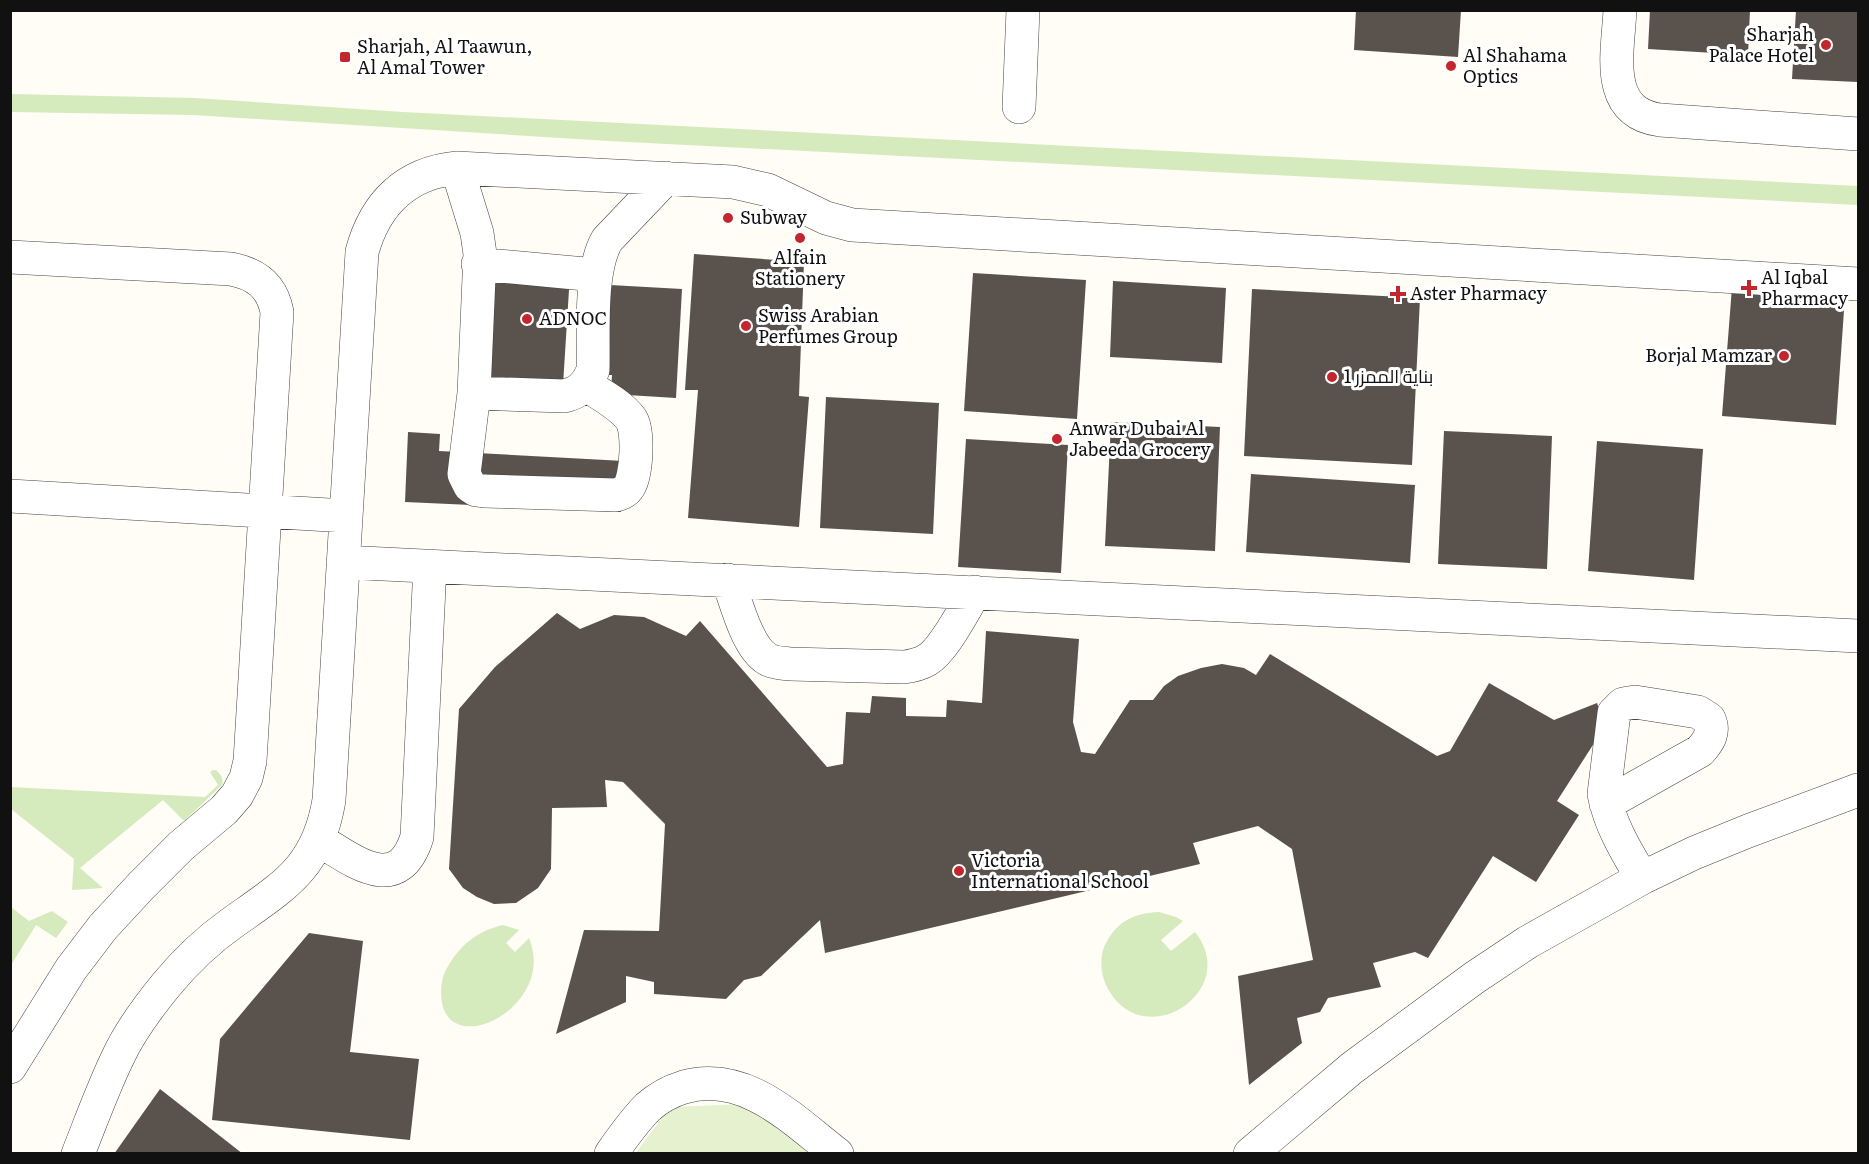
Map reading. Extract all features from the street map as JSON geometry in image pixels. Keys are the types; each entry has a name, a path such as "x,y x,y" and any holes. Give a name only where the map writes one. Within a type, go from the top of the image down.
{"street":[{"path":"1019,107 1023,10"},
{"path":"1620,10 1618,85 1626,103 1641,116 1660,120 1858,134"},
{"path":"457,168 477,233 480,254 474,393 464,474 470,486 484,491 616,495 628,489 631,482 636,429 627,414 585,385"},
{"path":"78,1154 118,1054 154,1000 196,952 287,884 305,864 319,840 326,820 329,800 362,252 367,233 388,200 421,177 441,170 457,168 724,181 751,185 825,218 852,225 1858,284"},
{"path":"474,393 564,396 573,394 585,385 593,370 596,275 599,258 607,240 666,178"},
{"path":"10,257 245,271 257,277 267,287 274,299 277,312 250,761 246,778 237,795 224,810 181,846 103,927 71,969 10,1067"},
{"path":"478,264 596,275"},
{"path":"10,496 346,516"},
{"path":"343,562 1858,636"},
{"path":"319,840 369,869 382,870 395,867 406,860 413,850 417,837 430,566"},
{"path":"728,580 757,651 767,659 790,664 904,667 916,665 927,660 936,652 975,592"},
{"path":"1809,633 1858,657"},
{"path":"1803,811 1821,795 1858,773"},
{"path":"1250,1154 1352,1068 1474,978 1538,937 1642,878 1748,831 1858,790"},
{"path":"1606,804 1619,839 1642,878"},
{"path":"611,1154 650,1105 673,1090 700,1083 728,1084 754,1093 837,1154"}],"green space":[{"path":"11,94 195,98 403,112 1858,186 1858,205 609,141 193,115 11,112"},
{"path":"216,770 222,777 222,785 184,821 163,800 80,868 103,888 72,890 74,859 11,809 11,787 205,797 218,785 210,772"},
{"path":"11,907 29,921 52,911 68,922 56,938 36,925 11,965"},
{"path":"1159,912 1183,921 1161,940 1171,951 1195,932 1206,954 1206,976 1197,994 1181,1008 1162,1016 1141,1016 1122,1006 1106,985 1102,974 1102,957 1107,941 1123,923 1136,916"},
{"path":"503,925 519,930 506,943 515,952 529,938 534,962 529,984 517,1003 500,1017 482,1025 464,1026 450,1019 442,1003 441,994 445,972 458,952 470,940 485,931"},
{"path":"745,1104 809,1153 635,1154 670,1107"}],"building":[{"path":"1356,10 1461,10 1458,57 1354,50"},
{"path":"1650,10 1750,10 1748,55 1648,49"},
{"name":"Sharjah Palace Hotel","path":"1796,10 1858,10 1858,82 1792,79"},
{"name":"ADNOC","path":"491,253 571,258 563,385 484,381"},
{"path":"694,254 804,262 799,396 809,397 799,527 688,518 698,390 685,390"},
{"path":"973,273 1086,280 1077,419 964,411"},
{"path":"1113,281 1226,288 1222,363 1110,357"},
{"path":"610,285 682,289 676,398 611,394 612,375 605,375"},
{"name":"Borjal Mamzar","path":"1732,287 1845,296 1836,425 1722,416"},
{"name":"بناية الممزر 1","path":"1252,289 1420,298 1412,465 1244,456"},
{"path":"826,397 939,403 933,534 820,528"},
{"path":"1111,422 1220,427 1215,551 1105,546"},
{"path":"1444,431 1552,436 1547,569 1438,564"},
{"path":"408,432 440,434 439,451 624,461 621,512 405,502"},
{"path":"966,439 1068,445 1061,573 958,567"},
{"path":"1597,441 1703,449 1694,580 1588,571"},
{"path":"1251,474 1415,485 1410,563 1246,552"},
{"path":"557,613 580,629 614,615 644,617 686,636 700,621 827,767 843,764 846,712 870,713 872,696 906,698 906,716 946,717 947,700 982,703 986,631 1079,639 1073,722 1081,752 1095,754 1130,700 1153,700 1164,686 1178,676 1201,668 1222,664 1244,668 1256,675 1270,654 1437,756 1450,751 1489,683 1554,720 1597,703 1603,720 1598,737 1557,801 1579,815 1536,882 1493,856 1428,958 1415,952 1373,963 1381,987 1328,998 1320,1012 1297,1018 1302,1043 1249,1085 1238,976 1313,960 1292,849 1258,826 1193,843 1200,864 825,953 820,920 761,976 744,980 726,999 654,994 654,982 626,976 626,1002 556,1034 584,930 659,931 665,824 623,782 605,780 607,807 552,808 551,869 538,888 516,903 494,904 477,897 463,888 449,869 459,709 495,667"},
{"path":"309,933 363,941 350,1052 419,1059 410,1140 212,1120 220,1039"},
{"path":"160,1089 243,1154 114,1154"}],"place":[{"name":"Sharjah Palace Hotel","path":"1826,45"},
{"name":"Sharjah, Al Taawun, Al Amal Tower","path":"345,57"},
{"name":"Al Shahama Optics","path":"1451,66"},
{"name":"Subway","path":"728,218"},
{"name":"Alfain Stationery","path":"800,238"},
{"name":"Al Iqbal Pharmacy","path":"1749,288"},
{"name":"Aster Pharmacy","path":"1398,294"},
{"name":"ADNOC","path":"527,319"},
{"name":"Swiss Arabian Perfumes Group","path":"746,326"},
{"name":"Borjal Mamzar","path":"1784,356"},
{"name":"بناية الممزر 1","path":"1332,377"},
{"name":"Anwar Dubai Al Jabeeda Grocery","path":"1057,439"},
{"name":"Victoria International School","path":"959,871"}]}
